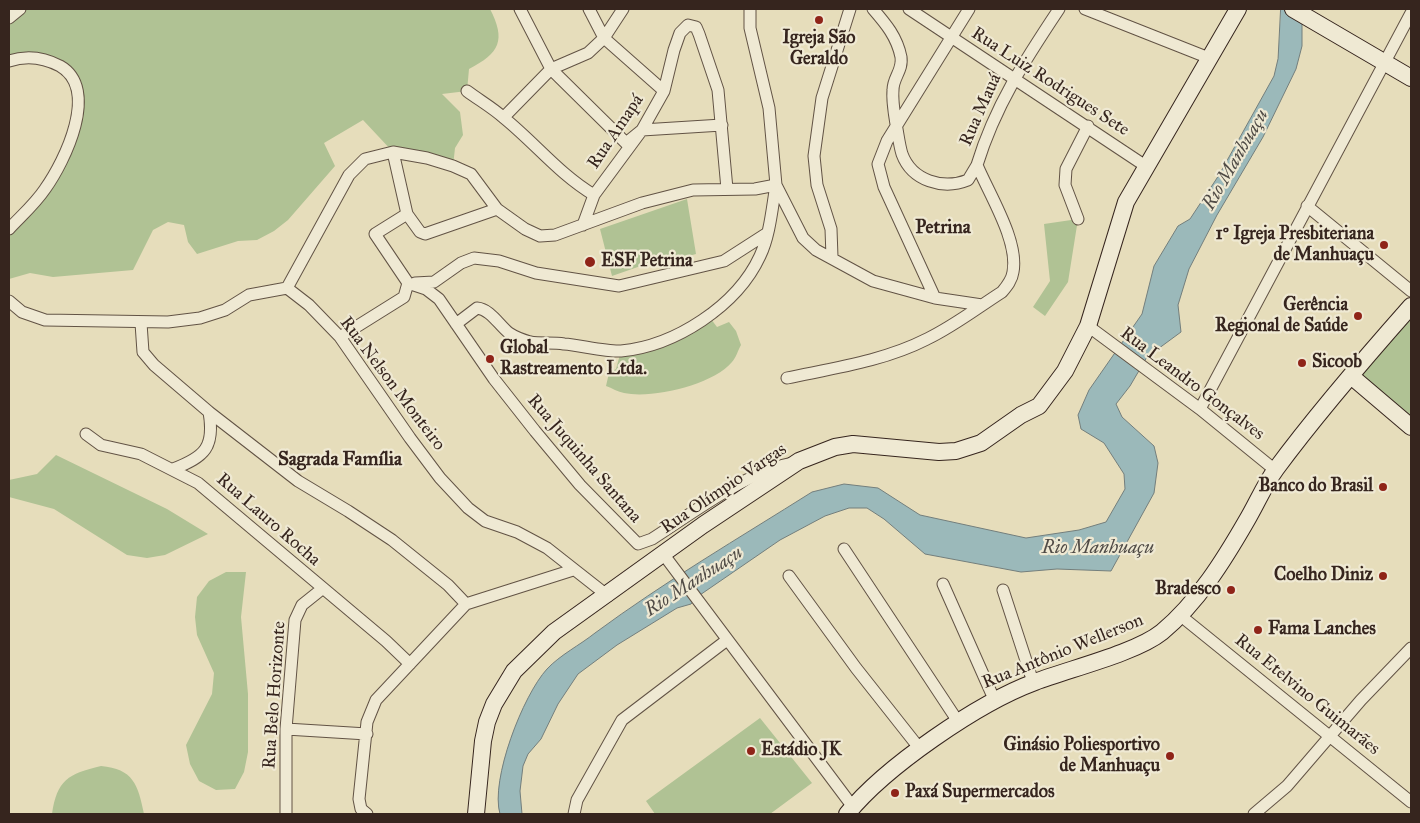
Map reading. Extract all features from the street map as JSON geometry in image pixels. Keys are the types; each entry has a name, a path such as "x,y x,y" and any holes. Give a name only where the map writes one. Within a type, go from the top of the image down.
{"street":[{"path":"9,18 20,9"},
{"path":"520,9 551,69 626,143 642,130 722,125"},
{"path":"590,9 604,38 664,91"},
{"path":"504,117 551,69 588,53 604,38 623,9"},
{"path":"456,324 477,308 487,312 511,334 533,342 558,343 621,351 664,342 688,330 734,293 749,275 761,255 776,185 769,108 750,28 750,9"},
{"path":"832,257 831,229 817,185 814,156 822,98 850,9"},
{"path":"873,9 892,31 901,58 902,69 893,87 892,102 902,154 911,169 929,181 948,186 968,180 977,165"},
{"name":"Rua Luiz Rodrigues Sete","path":"909,9 1148,167"},
{"path":"935,298 884,187 878,164 887,141 969,9"},
{"name":"Rua Mauá","path":"787,378 851,365 909,348 948,328 1002,292 1008,285 1013,274 1014,263 1011,244 977,165 987,132 1014,77 1059,9"},
{"path":"1085,9 1209,58"},
{"name":"Rua Olímpio Vargas","path":"476,814 487,722 514,671 545,639 799,461 834,447 853,444 939,452 956,451 981,442 1021,415 1039,406 1065,371 1088,326 1122,213 1235,10"},
{"path":"1301,12 1411,78"},
{"path":"1200,409 1411,13"},
{"name":"Rua Amapá","path":"583,225 594,195 642,130 664,91 666,76 680,33 688,25 696,27 718,90 727,189"},
{"path":"9,61 19,58 39,57 60,66 72,75 78,85 80,99 62,163 44,191 9,229"},
{"path":"467,91 504,117 554,166 576,184 594,195"},
{"path":"1078,219 1065,185 1066,169 1088,126"},
{"path":"9,301 22,312 45,320 140,323 200,318 224,310 249,295 287,288 349,174 366,159 393,152 427,158 471,174 497,209 525,229 540,236 555,235 642,203 692,190 755,189 776,185"},
{"path":"393,152 407,214 420,232 425,234 497,209"},
{"path":"776,185 803,238 816,250 873,281 935,298 982,305"},
{"path":"1307,206 1411,291"},
{"path":"340,337 404,297 408,283 375,234 407,214"},
{"path":"408,283 434,282 461,263 474,258 499,261 536,273 619,286 724,261 766,234"},
{"name":"Rua Juquinha Santana","path":"408,283 426,289 439,299 494,380 535,432 580,486 638,544 652,539 765,471 799,461"},
{"name":"Rua Nelson Monteiro","path":"287,288 309,305 340,337 410,438 440,478 468,508 485,521 517,532 547,548 608,596"},
{"name":"Rua Antônio Wellerson","path":"850,811 866,793 920,749 994,699 1033,682 1139,645 1160,634 1181,616 1219,565 1275,470 1351,376 1411,306"},
{"path":"140,323 143,352 154,365 209,412 298,481 392,540 448,585 466,604"},
{"name":"Rua Leandro Gonçalves","path":"1088,326 1200,409 1275,470"},
{"path":"1351,376 1411,427"},
{"path":"173,469 193,462 204,452 209,442 212,428 209,412"},
{"name":"Rua Lauro Rocha","path":"86,434 101,445 128,449 173,469 198,483 410,664"},
{"path":"844,548 959,723"},
{"path":"664,554 850,811"},
{"path":"367,814 361,809 359,799 370,710 376,700 466,604 574,570"},
{"path":"789,576 856,668 920,749"},
{"path":"943,584 994,699"},
{"name":"Rua Belo Horizonte","path":"286,814 286,729 295,620 302,605 322,589"},
{"path":"1003,590 1033,682"},
{"name":"Rua Etelvino Guimarães","path":"1181,616 1411,802"},
{"path":"574,814 577,800 622,720 727,640"},
{"path":"1254,814 1287,786 1329,737 1411,648"},
{"path":"286,729 367,734"}],"green space":[{"path":"20,9 490,9 499,37 497,45 488,57 469,69 467,91 442,94 460,112 463,135 455,148 453,166 393,152 363,120 324,143 335,166 288,220 274,231 257,240 238,241 197,254 188,242 184,225 168,222 153,230 133,270 53,277 30,273 9,279 9,229 62,163 78,85 39,57 9,61 9,18"},
{"path":"687,199 696,254 677,259 675,254 612,276 600,229"},
{"path":"1078,219 1068,282 1045,316 1033,307 1050,281 1044,224"},
{"path":"1411,306 1411,427 1351,376"},
{"path":"708,315 717,327 729,322 736,331 741,345 733,360 723,370 697,383 665,392 636,394 622,392 606,386 609,373 616,369 621,351 664,342"},
{"path":"56,455 167,509 208,534 165,555 147,558 127,555 54,509 9,497 9,480 37,474"},
{"path":"226,572 246,572 241,617 248,694 248,752 244,772 235,789 216,790 199,781 190,764 186,745 212,694 214,673 197,635 195,617 197,597 209,581"},
{"name":"Estádio JK","path":"760,718 812,783 770,814 655,814 646,801"},
{"path":"101,766 120,771 132,780 139,794 144,814 52,814 57,793 66,780 80,772"}],"water":[{"name":"Rio Manhuaçu","path":"1281,9 1302,9 1302,46 1296,69 1263,137 1217,215 1189,269 1178,305 1181,332 1147,357 1130,386 1116,404 1122,417 1154,446 1158,463 1154,493 1111,571 1057,569 1021,572 925,554 884,519 867,508 849,508 825,516 780,540 697,597 691,604 677,608 617,645 578,674 558,704 541,739 528,754 523,766 520,791 522,814 500,814 498,799 500,781 511,738 528,698 547,669 621,614 812,492 844,484 878,488 920,515 1026,538 1079,530 1106,522 1125,489 1124,474 1104,443 1081,429 1078,415 1089,390 1142,314 1154,266 1178,226 1190,219 1219,175 1274,76 1278,59"}],"place":[{"name":"Igreja São Geraldo","path":"819,20"},
{"name":"1º Igreja Presbiteriana de Manhuaçu","path":"1384,245"},
{"name":"ESF Petrina","path":"590,262"},
{"name":"Gerência Regional de Saúde","path":"1358,316"},
{"name":"Global Rastreamento Ltda.","path":"490,359"},
{"name":"Sicoob","path":"1302,363"},
{"name":"Banco do Brasil","path":"1383,487"},
{"name":"Coelho Diniz","path":"1383,576"},
{"name":"Bradesco","path":"1231,590"},
{"name":"Fama Lanches","path":"1258,630"},
{"name":"Estádio JK","path":"751,751"},
{"name":"Ginásio Poliesportivo de Manhuaçu","path":"1170,756"},
{"name":"Paxá Supermercados","path":"895,793"}],"district":[{"name":"Petrina","path":"943,228"},
{"name":"Sagrada Família","path":"340,460"}]}
